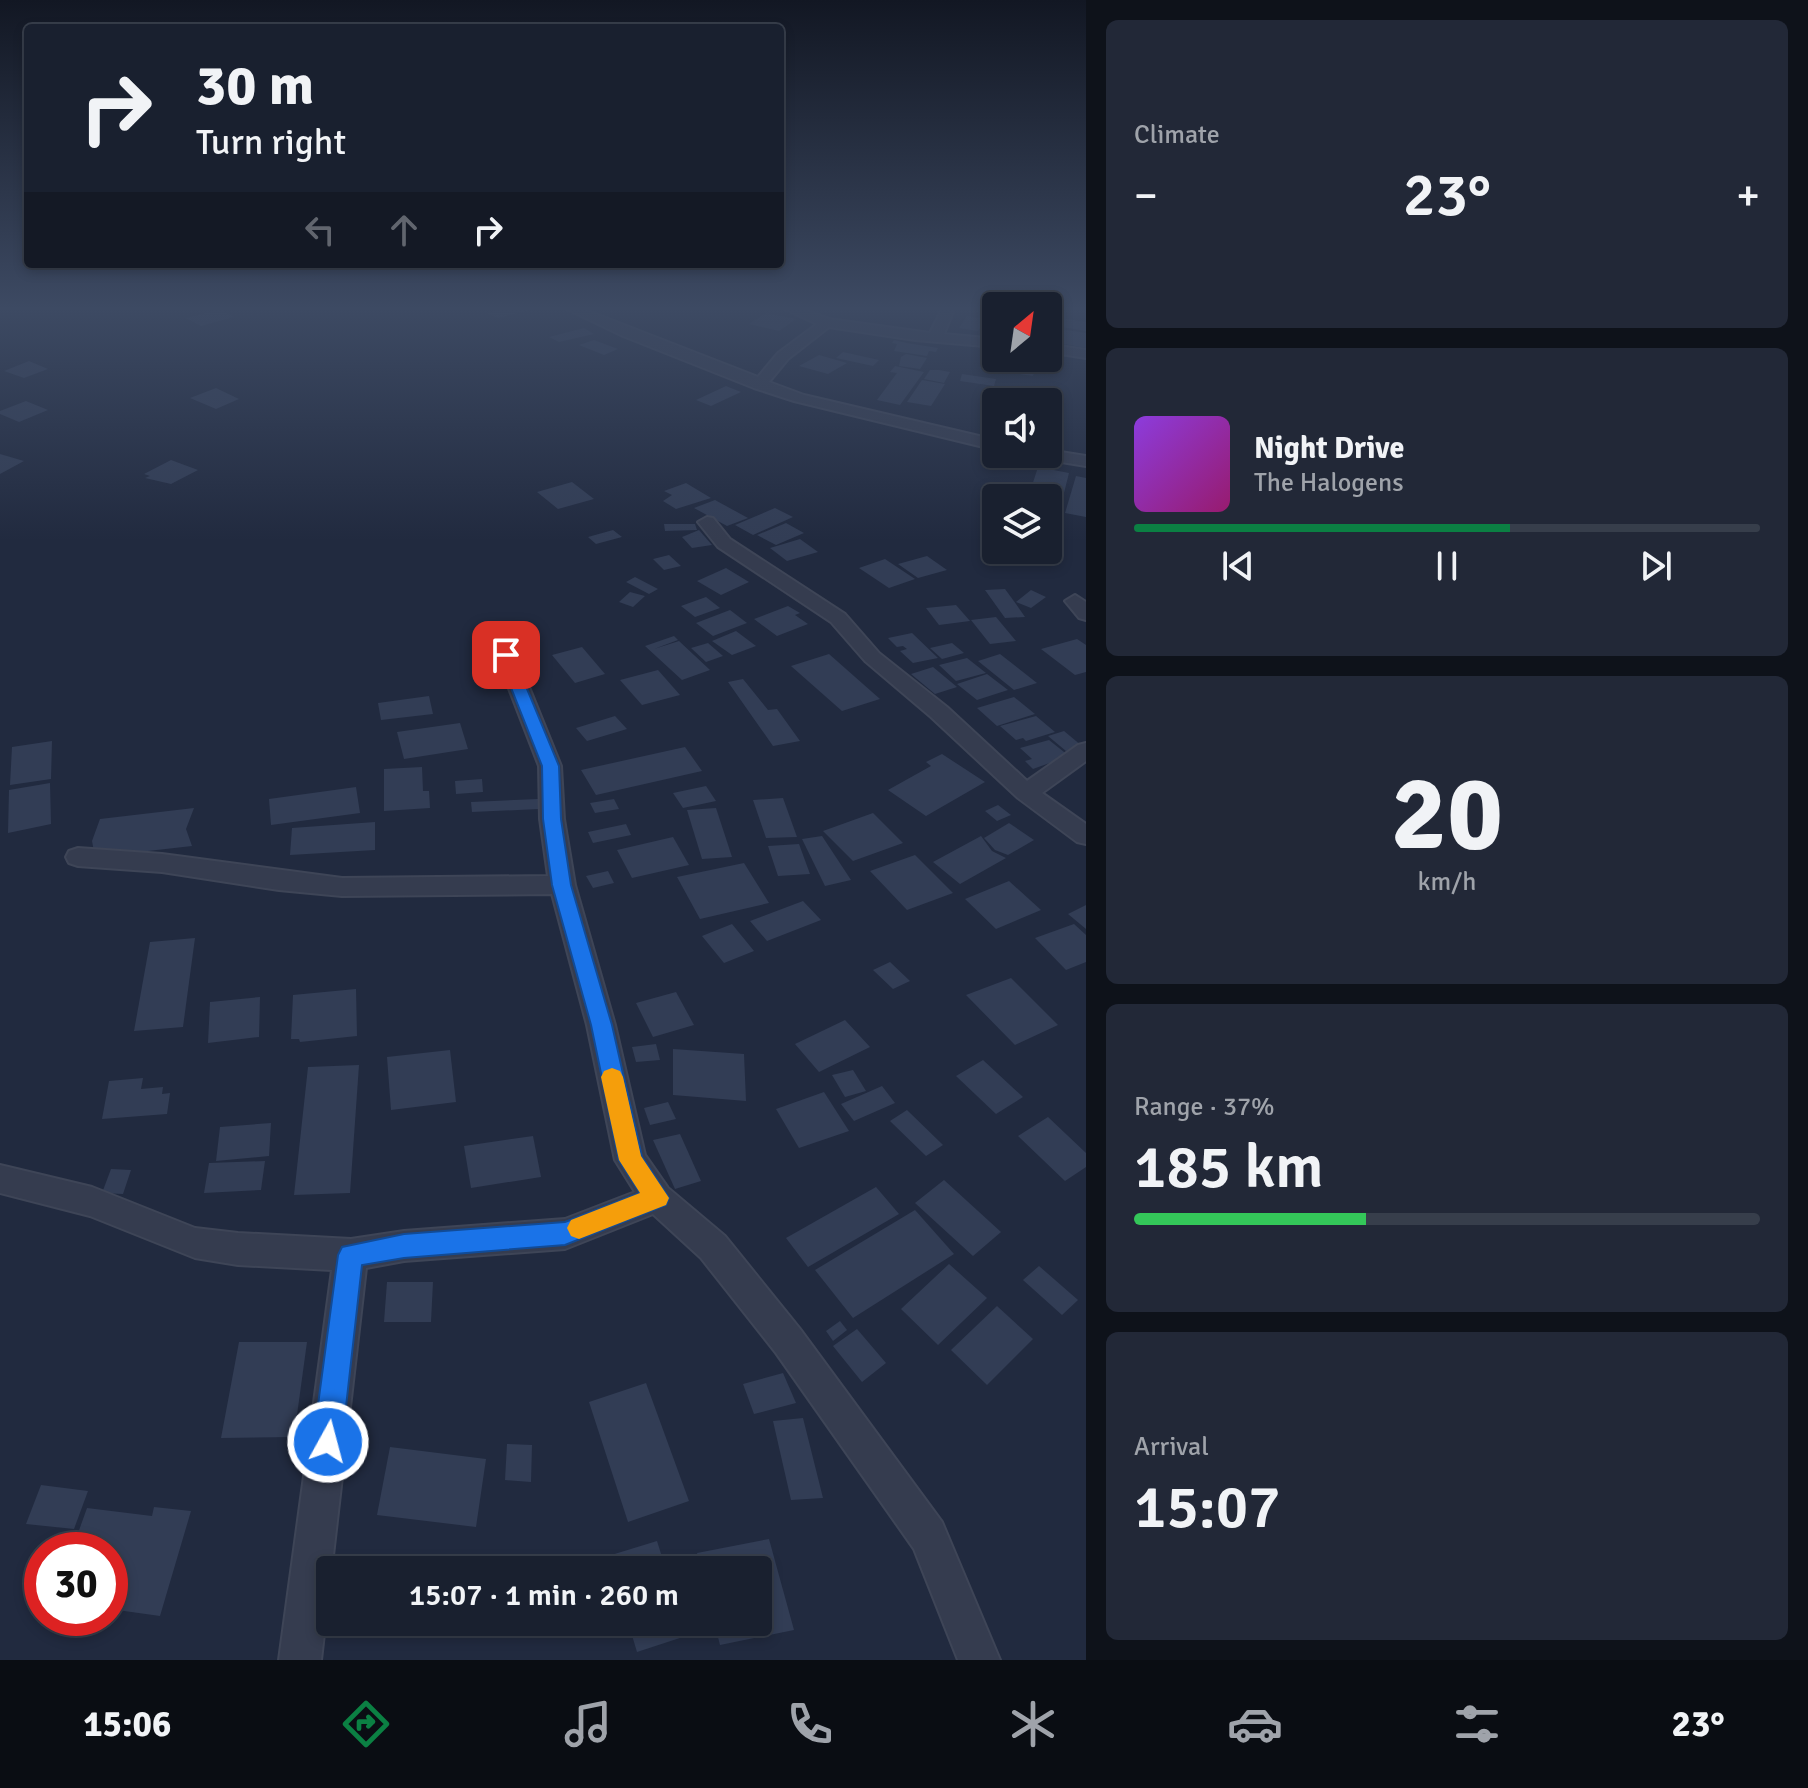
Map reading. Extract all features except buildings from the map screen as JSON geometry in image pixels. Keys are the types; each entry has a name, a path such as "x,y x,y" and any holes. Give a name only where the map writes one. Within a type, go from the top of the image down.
{"street":[{"path":"764,386 836,408 982,442"},
{"path":"1062,457 1086,461"},
{"path":"707,522 724,543 838,618 872,657 939,712 1026,793 1086,836"},
{"path":"506,655 550,766 552,819 562,885 601,1025 631,1160 657,1198 713,1247 788,1341 928,1536 979,1660"},
{"path":"1026,793 1086,750"},
{"path":"78,857 162,863 342,887 562,885"},
{"path":"0,1179 92,1202 195,1243 351,1255 404,1246 565,1234 657,1198"},
{"path":"300,1660 351,1255"}],"slow traffic":[{"path":"579,1228 657,1198 631,1160 612,1077"}],"route":[{"path":"328,1442 351,1255 404,1246 565,1234 657,1198 631,1160 601,1025 562,885 552,819 550,766 506,655"}]}
